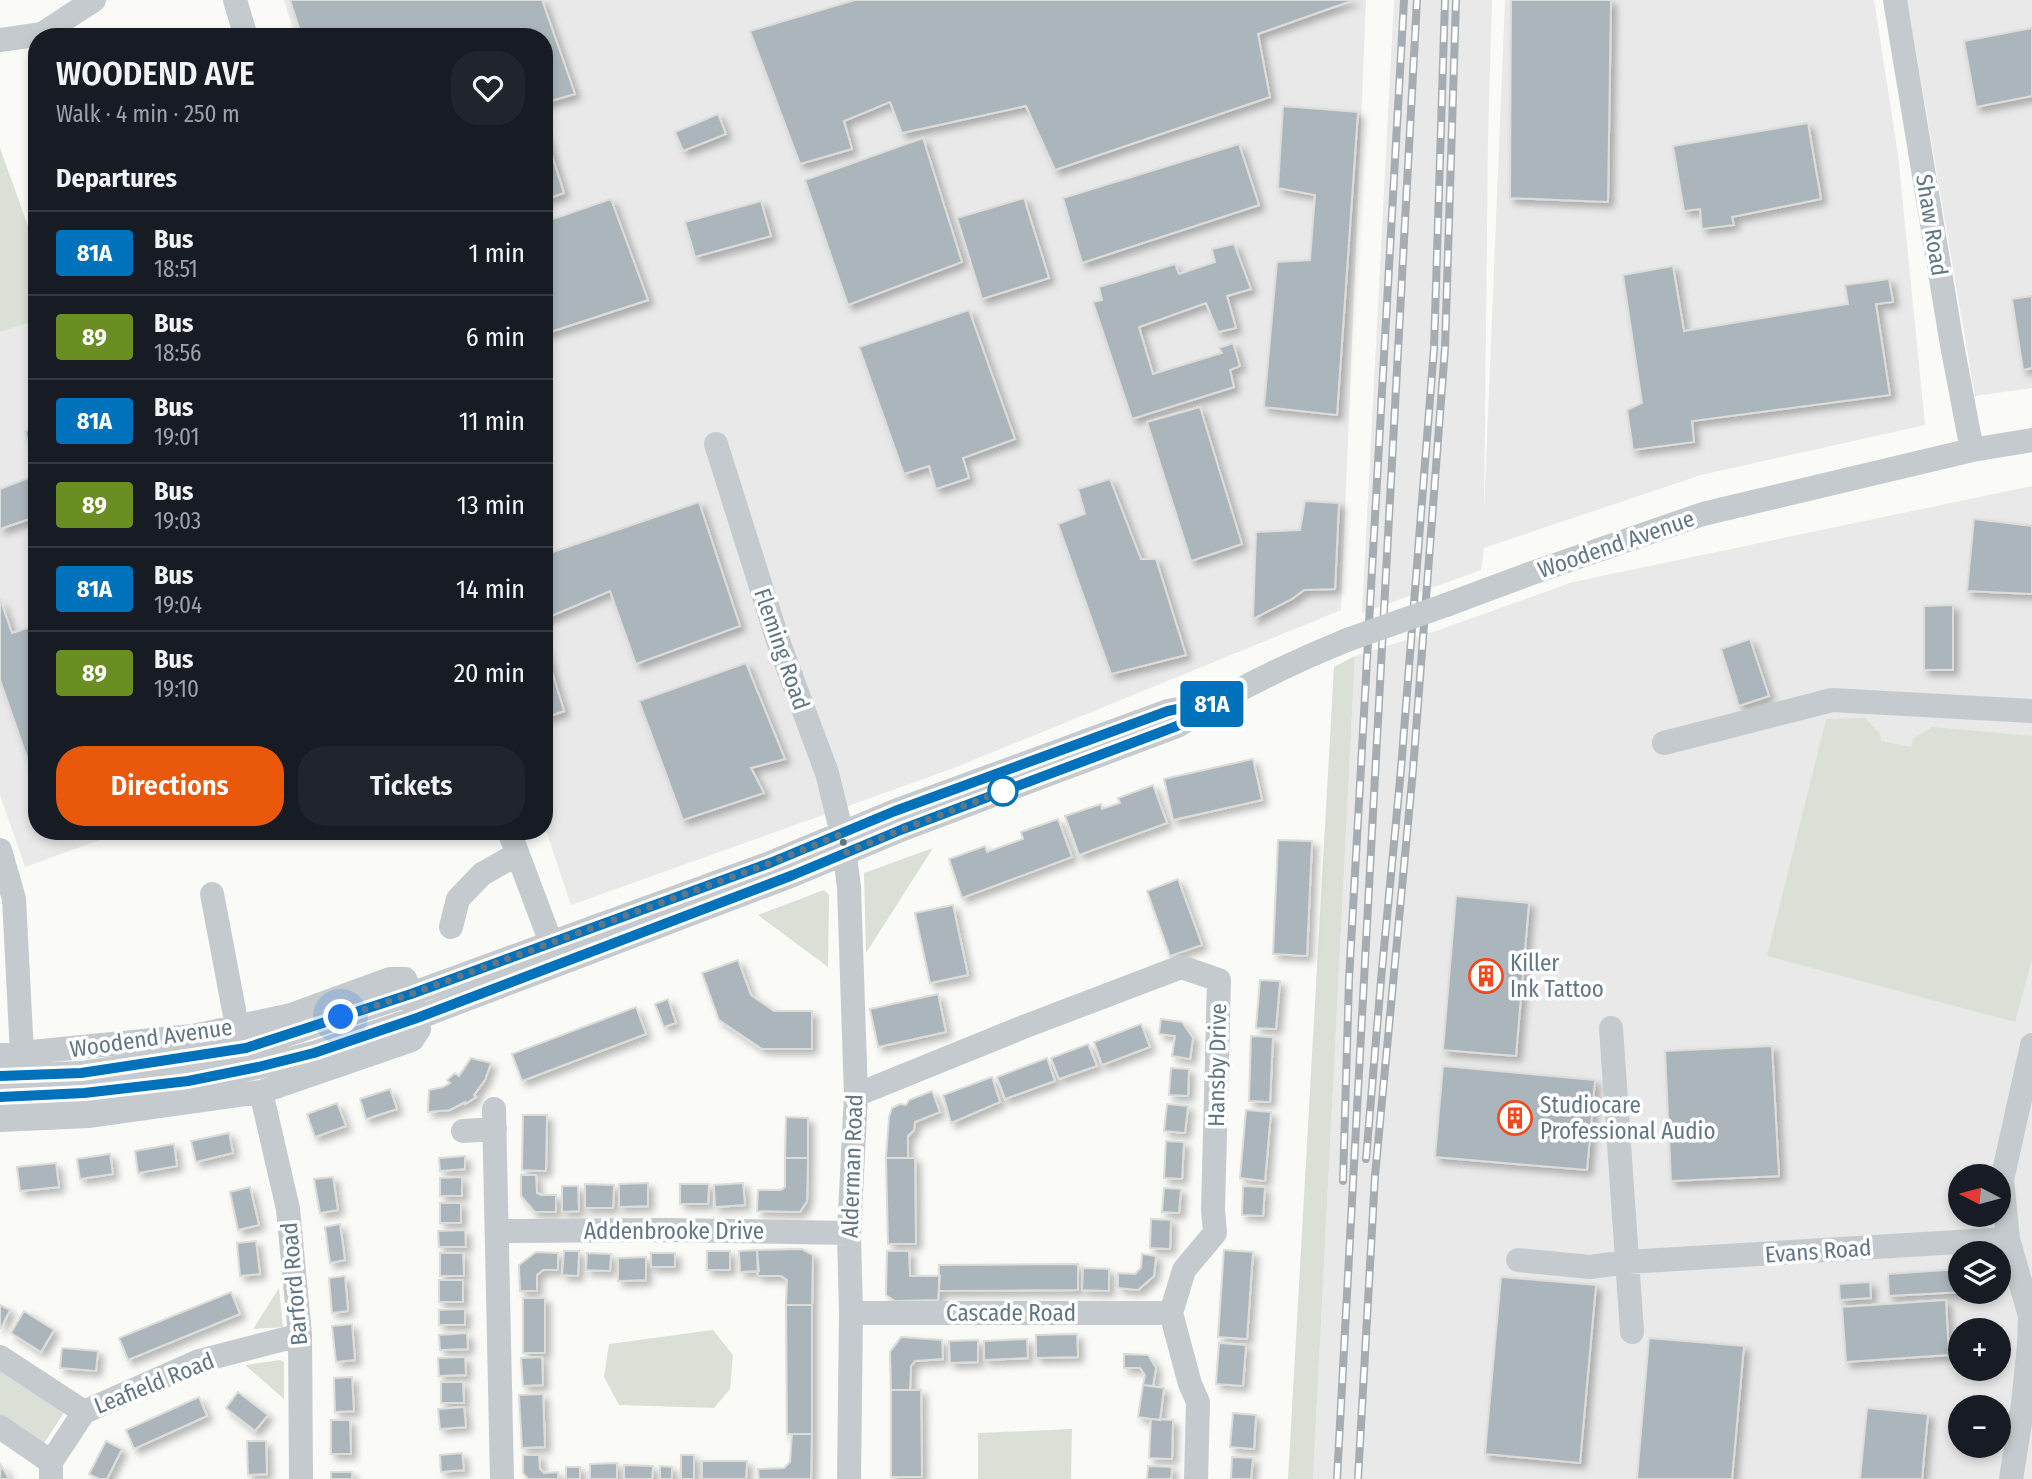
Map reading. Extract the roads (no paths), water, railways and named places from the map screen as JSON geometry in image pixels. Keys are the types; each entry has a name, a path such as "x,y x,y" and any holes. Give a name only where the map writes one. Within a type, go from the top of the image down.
{"street":[{"path":"54,28 94,0"},
{"path":"235,0 243,28"},
{"name":"Shaw Road","path":"1895,0 1972,450"},
{"path":"0,40 28,37"},
{"name":"Woodend Avenue","path":"0,1097 84,1093 188,1081 314,1053 414,1006 555,952 844,844 903,829 1177,726 1216,701 1299,660 1532,573 1703,514 1972,450 2032,440"},
{"name":"Fleming Road","path":"716,444 778,641 827,773 844,844"},
{"path":"1664,743 1832,700 2032,712"},
{"path":"512,840 555,952"},
{"name":"Alderman Road","path":"844,844 849,887 856,1095 849,1233 849,1479"},
{"path":"0,850 14,899 11,1055"},
{"path":"451,927 458,899 482,874 516,855"},
{"path":"212,894 237,1026"},
{"name":"Hansby Drive","path":"856,1095 1181,967 1219,980 1213,1210 1215,1233 1184,1270 1171,1312"},
{"name":"Woodend Avenue","path":"11,1055 193,1036 291,1015 390,979 405,979 414,1006"},
{"path":"0,1119 88,1116 261,1092 412,1040 419,1029 414,1006"},
{"name":"Woodend Avenue","path":"0,1076 81,1073 246,1048 414,1006"},
{"path":"1611,1028 1632,1332"},
{"path":"2011,1479 2023,1405 2031,1316 2008,1239 2002,1180 2032,1045"},
{"name":"Barford Road","path":"261,1092 288,1209 300,1335 301,1479"},
{"path":"463,1131 495,1119 502,1479"},
{"name":"Addenbrooke Drive","path":"498,1231 849,1233"},
{"name":"Evans Road","path":"1518,1260 1590,1267 1627,1262 2008,1239"},
{"path":"1171,1312 1190,1384 1198,1402 1196,1479"},
{"name":"Cascade Road","path":"851,1313 1171,1312"},
{"name":"Leafield Road","path":"51,1470 84,1412 199,1361 300,1335"},
{"path":"0,1357 84,1412"},
{"path":"0,1427 51,1470"}],"railway":[{"path":"1343,1181 1349,980 1404,0"},
{"path":"1337,1479 1417,0"},
{"path":"1366,1159 1401,769 1434,348 1445,0"},
{"path":"1358,1479 1375,1176 1413,770 1445,348 1456,0"}],"place":[{"name":"Killer Ink Tattoo","path":"1486,976"},
{"name":"Studiocare Professional Audio","path":"1515,1118"}]}
